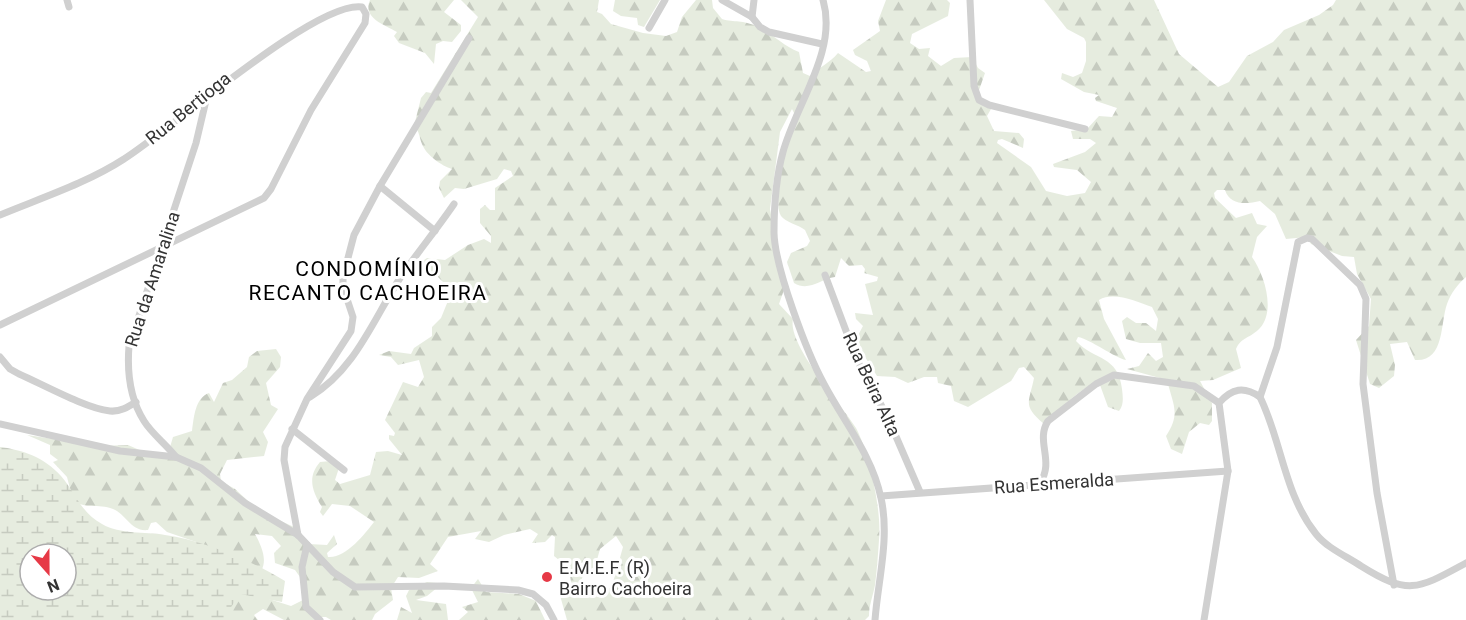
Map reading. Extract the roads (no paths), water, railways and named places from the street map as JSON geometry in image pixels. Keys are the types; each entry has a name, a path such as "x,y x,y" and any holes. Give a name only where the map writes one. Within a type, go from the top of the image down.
{"street":[{"path":"649,28 665,0"},
{"path":"722,0 752,17 760,27 770,32 822,44"},
{"path":"752,17 754,0"},
{"path":"823,0 826,20 817,66 783,152 778,173 774,233 798,322 823,383 870,464 881,496 885,530 875,620"},
{"path":"970,0 974,86 979,100 989,105 1085,129"},
{"path":"0,325 264,198 272,189 311,110 364,23 366,14 356,3 343,2 326,6"},
{"name":"Rua Bertioga","path":"0,215 126,159 262,47 318,11"},
{"path":"298,535 284,460 285,447 308,399 351,331 353,317 342,277 354,235 380,186 469,38"},
{"name":"Rua da Amaralina","path":"176,457 144,421 136,402 127,366 129,346 196,143 208,92"},
{"path":"380,186 435,231"},
{"path":"308,399 336,377 363,343 401,278 454,204"},
{"path":"1260,397 1277,347 1296,248 1301,239 1312,239 1360,285 1366,299 1363,384 1377,493 1394,585"},
{"name":"Rua Beira Alta","path":"825,275 857,360 888,418 920,492"},
{"path":"0,357 10,369 19,374 109,411 120,410 136,402"},
{"path":"1040,483 1047,470 1044,428 1048,421 1105,378 1121,375 1178,382 1194,386 1219,403 1228,471 1204,620"},
{"path":"1219,403 1227,394 1238,389 1249,389 1260,397 1291,491 1317,535 1332,548 1394,585 1409,587 1426,583 1466,563"},
{"path":"0,424 120,451 176,457 201,468 245,503 298,535 333,572 355,587 444,586 518,590 533,594 546,605 554,620"},
{"path":"292,429 344,470"},
{"name":"Rua Esmeralda","path":"881,496 1228,471"},
{"path":"307,545 302,567 306,607 320,620"}],"place":[{"name":"E.M.E.F. (R) Bairro Cachoeira","path":"547,577"}],"district":[{"name":"CONDOMÍNIO RECANTO CACHOEIRA","path":"368,281"}]}
